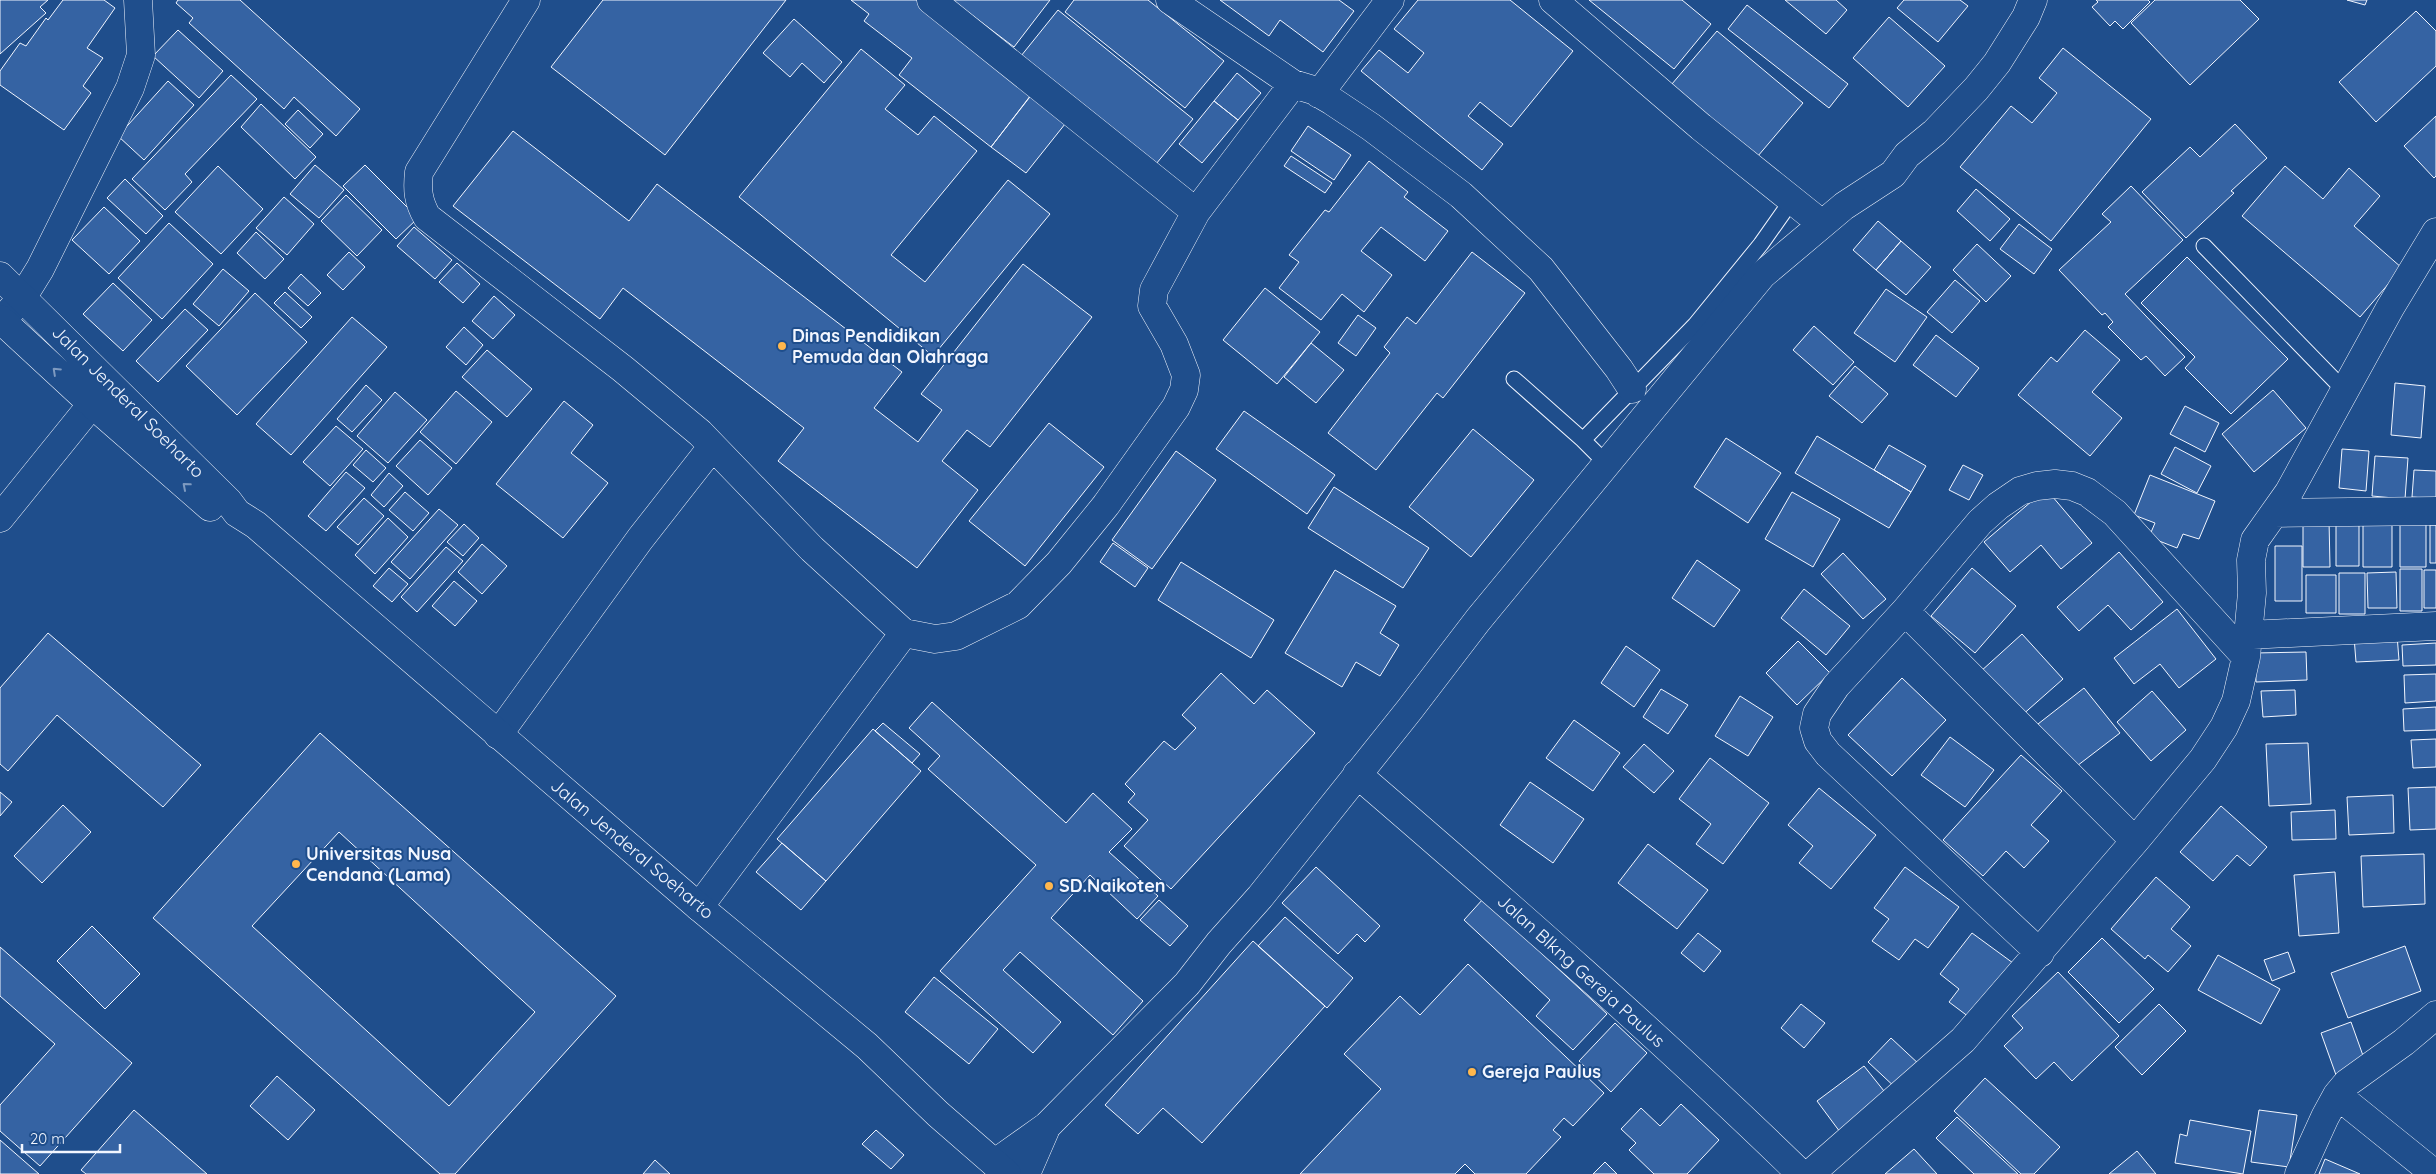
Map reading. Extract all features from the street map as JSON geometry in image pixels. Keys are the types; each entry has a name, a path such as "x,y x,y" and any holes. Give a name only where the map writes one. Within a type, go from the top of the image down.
{"street":[{"path":"1,320 22,298 40,269 130,88 141,55 138,0"},
{"path":"526,0 419,172 417,188 420,204 427,217 623,369 700,433 812,549 904,633 935,639 956,636 1018,604 1059,563 1106,505 1176,407 1184,390 1186,375 1174,344 1152,306 1154,290 1196,212 1293,84"},
{"path":"931,0 1196,212"},
{"path":"1170,0 1293,84 1319,94 1371,127 1461,194 1541,269 1619,369 1632,389"},
{"path":"1319,94 1390,0"},
{"path":"1553,0 1700,127 1822,224"},
{"path":"1001,1169 1047,1126 1187,984 1260,897 1478,620 1762,275 1844,206 1893,174 1907,156 1935,132 1976,89 1997,63 2026,17 2032,0"},
{"path":"1810,1174 1963,1040 2040,953 2204,759 2224,727 2236,700 2247,646 2252,593 2251,560 2254,540 2290,492 2390,308 2436,232"},
{"name":"Jalan Jenderal Soeharto","path":"0,276 228,501 237,514 256,525 699,907 867,1046 938,1114 1001,1169"},
{"name":"Jalan Jenderal Soeharto","path":"1,320 92,404 222,518 230,523 256,525"},
{"path":"0,518 92,404"},
{"path":"498,735 640,539 712,447"},
{"path":"2040,953 1828,754 1818,741 1814,728 1817,714 1836,686 1905,611 1980,522 1998,506 2020,491 2037,486 2055,484 2072,486 2087,492 2115,513 2247,646"},
{"path":"2275,513 2436,511"},
{"path":"1905,611 2135,841"},
{"path":"2247,646 2436,626"},
{"path":"699,907 904,633"},
{"name":"Jalan Blkng Gereja Paulus","path":"1357,774 1711,1087 1801,1174"},
{"path":"2299,1174 2337,1095 2348,1083 2404,1042 2436,1015"},
{"path":"2337,1095 2435,1174"},
{"path":"1026,1174 1047,1126"}],"lane":[{"path":"1583,440 1695,325 1761,244 1792,200"},
{"path":"2204,246 2345,391"},
{"path":"1514,380 1583,440 1607,464"}],"building":[{"path":"0,0 48,0 40,7 46,13 0,54"},
{"path":"63,0 104,0 115,8 87,48 103,58 83,86 91,93 64,130 0,85 0,71 20,43 26,46 46,18 48,20"},
{"path":"178,0 240,0 360,109 336,136 294,97 284,109 189,23 193,18 176,3"},
{"path":"603,0 786,0 665,155 551,67"},
{"path":"851,0 921,0 1036,89 991,147 899,75 912,58 864,21 869,14"},
{"path":"952,0 1050,0 1014,47"},
{"path":"1074,0 1148,0 1224,61 1185,108 1065,12"},
{"path":"1220,0 1339,0 1354,11 1323,52 1280,20 1269,36"},
{"path":"1418,0 1510,0 1573,51 1511,127 1480,102 1468,116 1503,144 1482,170 1361,71 1379,50 1408,73 1424,53 1394,29"},
{"path":"1589,0 1682,0 1711,24 1674,69"},
{"path":"1785,0 1836,0 1847,10 1826,34"},
{"path":"1904,0 1960,0 1968,6 1938,42 1897,8"},
{"path":"2096,0 2148,0 2150,2 2123,29 2115,21 2110,26 2092,7 2098,2"},
{"path":"2155,0 2240,0 2259,19 2190,85 2131,23"},
{"path":"2347,0 2367,0 2365,5"},
{"path":"1747,5 1848,84 1829,108 1728,29"},
{"path":"1058,10 1193,119 1156,164 1021,56"},
{"path":"2416,11 2436,31 2436,66 2376,122 2339,82"},
{"path":"1889,17 1945,66 1908,107 1853,58"},
{"path":"794,19 842,62 824,83 802,63 790,77 763,53"},
{"path":"178,30 223,71 199,98 153,56"},
{"path":"1717,31 1803,103 1752,163 1666,91"},
{"path":"2063,48 2151,119 2051,241 1960,167 2011,106 2032,123 2057,93 2039,78"},
{"path":"861,49 905,85 885,109 918,135 934,116 977,151 891,255 925,282 1008,180 1050,214 933,356 739,197"},
{"path":"1237,73 1261,93 1238,120 1214,101"},
{"path":"231,75 257,99 185,174 192,182 165,210 132,179"},
{"path":"168,81 194,105 144,160 118,136"},
{"path":"1034,91 1069,119 1026,173 991,147"},
{"path":"1214,101 1238,120 1202,163 1179,144"},
{"path":"261,104 316,157 295,179 241,127"},
{"path":"298,110 323,134 310,148 285,124"},
{"path":"2436,116 2436,176 2434,178 2404,146"},
{"path":"2235,124 2267,158 2231,191 2234,193 2186,238 2142,192 2190,147 2200,157"},
{"path":"1308,126 1351,155 1334,180 1291,151"},
{"name":"Dinas Pendidikan Pemuda dan Olahraga","path":"513,131 629,221 657,184 902,372 874,408 918,442 942,410 921,394 1023,264 1092,317 990,447 967,430 942,461 978,490 917,568 778,461 804,428 623,288 600,319 453,206"},
{"path":"1291,156 1332,183 1325,193 1284,166"},
{"path":"1369,161 1408,192 1404,197 1448,231 1425,261 1381,227 1361,251 1392,275 1364,312 1342,294 1321,320 1279,288 1299,262 1289,255 1325,210 1329,212"},
{"path":"315,165 344,190 319,218 290,194"},
{"path":"365,165 418,218 396,239 343,186"},
{"path":"218,166 263,209 221,254 175,212"},
{"path":"2285,166 2323,199 2349,168 2380,196 2354,226 2402,268 2360,317 2242,216"},
{"path":"125,179 163,216 146,234 107,198"},
{"path":"2131,186 2183,240 2125,294 2185,357 2165,376 2146,356 2141,360 2108,327 2113,322 2105,313 2102,315 2059,270 2111,222 2102,214"},
{"path":"1976,189 2010,219 1990,241 1957,211"},
{"path":"346,195 382,230 357,256 321,221"},
{"path":"284,197 314,224 287,255 256,228"},
{"path":"104,207 140,241 109,274 72,240"},
{"path":"1878,221 1901,241 1876,270 1853,250"},
{"path":"169,223 213,264 162,319 118,278"},
{"path":"2019,224 2052,249 2034,274 2000,249"},
{"path":"414,227 452,260 435,279 397,246"},
{"path":"256,232 284,259 265,279 237,253"},
{"path":"1901,241 1931,267 1906,295 1876,270"},
{"path":"1977,244 2011,276 1986,302 1953,270"},
{"path":"349,252 365,267 343,290 327,275"},
{"path":"1472,252 1525,293 1443,398 1437,393 1376,470 1328,433 1390,353 1384,347 1407,317 1416,324"},
{"path":"2187,257 2288,359 2231,414 2185,368 2195,357 2141,303"},
{"path":"457,263 480,284 463,303 439,282"},
{"path":"223,269 249,291 219,326 193,304"},
{"path":"301,274 321,293 308,306 288,288"},
{"path":"1955,280 1980,301 1952,333 1927,312"},
{"path":"113,283 152,320 123,351 83,314"},
{"path":"1265,288 1320,332 1277,384 1223,340"},
{"path":"1886,289 1927,317 1895,362 1854,333"},
{"path":"285,292 312,317 301,328 274,303"},
{"path":"255,293 307,342 237,415 186,366"},
{"path":"494,296 515,315 493,339 472,321"},
{"path":"185,309 208,330 158,382 136,361"},
{"path":"1358,315 1376,328 1356,356 1338,343"},
{"path":"352,317 387,347 291,455 256,424"},
{"path":"1814,326 1854,362 1833,385 1793,350"},
{"path":"464,327 483,345 466,365 446,347"},
{"path":"2085,330 2120,360 2092,392 2122,418 2090,456 2018,395 2051,357 2057,362"},
{"path":"1936,335 1979,368 1956,397 1913,365"},
{"path":"1311,343 1344,370 1316,403 1284,377"},
{"path":"487,350 532,389 507,417 462,377"},
{"path":"1855,366 1888,394 1862,423 1829,396"},
{"path":"2395,383 2425,386 2421,438 2391,435"},
{"path":"366,385 382,400 352,432 337,419"},
{"path":"2273,390 2306,428 2254,472 2222,434"},
{"path":"456,391 492,422 456,464 420,432"},
{"path":"395,392 427,420 388,463 357,436"},
{"path":"564,401 593,425 571,453 608,483 563,538 496,484"},
{"path":"2185,406 2219,423 2205,452 2170,434"},
{"path":"1244,411 1335,475 1307,514 1216,449"},
{"path":"1049,423 1104,467 1025,566 969,521"},
{"path":"336,426 363,449 330,486 303,462"},
{"path":"1473,429 1534,480 1471,557 1409,507"},
{"path":"1817,436 1911,492 1889,528 1795,473"},
{"path":"1726,438 1781,473 1748,523 1694,487"},
{"path":"420,440 452,468 428,495 396,466"},
{"path":"1889,445 1926,466 1911,492 1874,470"},
{"path":"2175,447 2211,466 2197,493 2161,474"},
{"path":"2342,449 2369,451 2366,491 2339,488"},
{"path":"366,450 386,468 373,482 353,465"},
{"path":"1176,451 1216,480 1152,569 1112,540"},
{"path":"2375,456 2408,458 2405,499 2372,496"},
{"path":"1963,465 1983,475 1969,500 1949,490"},
{"path":"2414,470 2436,471 2436,499 2412,497"},
{"path":"346,472 365,488 326,531 308,516"},
{"path":"389,473 403,486 384,507 371,495"},
{"path":"2150,475 2215,501 2199,539 2183,534 2177,548 2149,537 2155,523 2134,515"},
{"path":"1334,487 1429,548 1403,588 1308,528"},
{"path":"2046,489 2092,543 2061,569 2041,545 2010,572 1984,542"},
{"path":"405,492 429,513 413,531 389,510"},
{"path":"1792,492 1840,519 1813,567 1765,539"},
{"path":"364,498 384,516 358,545 337,527"},
{"path":"439,509 458,525 410,579 391,562"},
{"path":"388,518 408,537 375,574 355,555"},
{"path":"2303,520 2329,520 2330,567 2303,567"},
{"path":"464,524 479,538 463,556 447,542"},
{"path":"2400,524 2426,524 2426,567 2400,567"},
{"path":"2336,525 2359,525 2359,566 2336,566"},
{"path":"2363,525 2392,525 2392,567 2363,567"},
{"path":"2430,525 2436,525 2436,563 2430,563"},
{"path":"1113,543 1148,568 1135,587 1100,562"},
{"path":"482,544 507,566 482,594 458,572"},
{"path":"2275,546 2302,546 2302,601 2275,601"},
{"path":"446,547 463,561 417,612 401,597"},
{"path":"2119,552 2163,602 2131,630 2108,605 2079,631 2057,607"},
{"path":"1843,553 1886,599 1863,619 1821,574"},
{"path":"1697,560 1740,590 1714,627 1672,598"},
{"path":"1181,562 1274,620 1251,658 1158,600"},
{"path":"389,568 408,584 392,602 373,586"},
{"path":"1972,568 2016,606 1975,653 1931,616"},
{"path":"2400,569 2422,569 2422,611 2400,611"},
{"path":"1335,570 1396,606 1380,633 1399,645 1380,676 1356,662 1342,687 1285,653"},
{"path":"2424,570 2436,570 2436,608 2424,608"},
{"path":"2396,572 2397,608 2368,608 2367,573"},
{"path":"2339,573 2365,573 2365,614 2339,614"},
{"path":"2306,575 2336,575 2336,613 2306,613"},
{"path":"454,581 477,601 455,626 432,606"},
{"path":"1804,589 1850,626 1826,655 1781,618"},
{"path":"2177,609 2216,659 2179,688 2160,664 2134,684 2114,658"},
{"path":"48,633 201,765 163,807 57,715 8,771 0,764 0,688"},
{"path":"2022,634 2063,679 2020,717 1980,672"},
{"path":"2397,635 2399,660 2356,662 2354,637"},
{"path":"1798,641 1830,673 1797,705 1766,673"},
{"path":"2436,643 2436,665 2403,666 2402,645"},
{"path":"1626,646 1660,670 1634,707 1601,683"},
{"path":"2306,652 2307,680 2256,682 2255,653"},
{"path":"1221,673 1254,704 1267,690 1315,733 1171,889 1124,846 1148,820 1128,802 1135,794 1125,784 1164,741 1175,750 1196,728 1182,715"},
{"path":"2436,674 2436,701 2405,703 2404,675"},
{"path":"1902,678 1946,720 1892,776 1848,735"},
{"path":"2084,688 2120,733 2073,769 2038,724"},
{"path":"1661,689 1688,705 1668,734 1643,717"},
{"path":"2295,690 2296,715 2263,717 2261,691"},
{"path":"2152,691 2186,730 2151,761 2117,722"},
{"path":"1740,696 1773,717 1748,756 1715,736"},
{"name":"SD.Naikoten","path":"932,702 1066,823 1093,793 1132,829 1109,852 1158,896 1137,919 1090,875 1051,918 1143,1001 1113,1035 1020,952 1003,970 1061,1022 1033,1053 940,971 1036,865 928,769 940,756 909,728"},
{"path":"2436,707 2436,730 2404,731 2403,709"},
{"path":"1574,720 1620,753 1593,791 1546,758"},
{"path":"883,723 920,754 912,763 875,731"},
{"path":"873,729 921,771 826,881 777,839"},
{"path":"320,733 616,996 455,1174 440,1174 153,918","holes":["339,832 535,1012 449,1106 252,926"]},
{"path":"1950,737 1994,770 1965,807 1921,775"},
{"path":"2436,739 2436,767 2413,768 2411,740"},
{"path":"2308,743 2311,804 2269,806 2266,744"},
{"path":"1644,744 1674,771 1654,793 1623,767"},
{"path":"2021,755 2062,791 2031,825 2049,841 2024,868 2006,851 1983,876 1943,840"},
{"path":"1710,758 1769,803 1723,864 1696,844 1711,824 1679,799"},
{"path":"1530,782 1584,819 1553,863 1500,825"},
{"path":"2436,787 2436,829 2410,830 2408,788"},
{"path":"1819,788 1876,835 1831,889 1799,863 1813,846 1788,825"},
{"path":"0,792 12,802 0,816"},
{"path":"2393,795 2394,833 2349,835 2347,797"},
{"path":"63,805 91,832 42,883 14,856"},
{"path":"2221,806 2267,847 2250,866 2237,855 2213,881 2180,852"},
{"path":"2335,810 2336,839 2292,840 2291,812"},
{"path":"782,843 826,881 801,910 756,872"},
{"path":"1648,844 1708,890 1677,929 1618,883"},
{"path":"2424,854 2425,904 2363,907 2361,856"},
{"path":"1316,867 1380,926 1365,942 1357,934 1338,954 1282,903"},
{"path":"1905,867 1959,907 1928,948 1915,939 1899,960 1872,941 1889,919 1874,908"},
{"path":"2335,872 2339,933 2299,936 2294,875"},
{"path":"2156,877 2190,907 2171,929 2191,946 2168,972 2148,955 2145,959 2111,929"},
{"path":"1483,899 1607,1014 1573,1050 1536,1016 1550,1000 1464,920"},
{"path":"1159,900 1188,926 1170,946 1140,920"},
{"path":"1285,917 1353,978 1327,1008 1258,946"},
{"path":"92,926 140,974 105,1009 57,961"},
{"path":"1698,933 1721,951 1704,972 1681,953"},
{"path":"1972,933 2013,963 1969,1017 1949,1002 1959,989 1940,974"},
{"path":"2102,938 2154,989 2119,1023 2068,972"},
{"path":"1253,941 1325,1006 1202,1143 1163,1108 1138,1134 1105,1105"},
{"path":"2405,946 2421,991 2348,1018 2331,973"},
{"path":"0,947 132,1063 40,1166 0,1131 0,1105 55,1044 0,996"},
{"path":"2288,952 2295,972 2272,981 2264,960"},
{"path":"2218,955 2280,989 2261,1024 2198,990"},
{"name":"Gereja Paulus","path":"1468,964 1604,1093 1573,1126 1564,1118 1553,1130 1561,1137 1526,1174 1475,1174 1465,1164 1455,1174 1300,1174 1381,1089 1344,1054 1400,996 1420,1015"},
{"path":"2058,972 2119,1036 2072,1081 2054,1062 2036,1079 2004,1046 2023,1028 2012,1016"},
{"path":"934,977 998,1029 969,1064 905,1012"},
{"path":"1801,1004 1825,1023 1804,1048 1781,1028"},
{"path":"2159,1004 2186,1031 2142,1075 2115,1047"},
{"path":"2351,1022 2366,1064 2336,1075 2321,1033"},
{"path":"1615,1023 1647,1053 1611,1092 1579,1061"},
{"path":"1891,1038 1921,1066 1898,1090 1868,1062"},
{"path":"1864,1066 1888,1096 1840,1132 1817,1101"},
{"path":"277,1076 315,1110 288,1140 250,1106"},
{"path":"1985,1078 2060,1147 2034,1174 2021,1174 1954,1111"},
{"path":"1681,1104 1719,1140 1687,1174 1654,1174 1629,1150 1636,1143 1621,1129 1641,1108 1660,1126"},
{"path":"134,1110 207,1174 86,1174 81,1170"},
{"path":"2259,1110 2297,1115 2289,1167 2251,1162"},
{"path":"1957,1117 2018,1174 1974,1174 1936,1138"},
{"path":"2190,1120 2251,1131 2243,1174 2175,1163 2180,1134 2187,1136"},
{"path":"876,1130 904,1155 891,1169 862,1144"},
{"path":"0,1140 39,1174 0,1174"},
{"path":"1914,1149 1937,1174 1885,1174"},
{"path":"2137,1151 2156,1174 2109,1174"},
{"path":"2325,1159 2360,1174 2319,1174"},
{"path":"655,1160 670,1174 643,1174"},
{"path":"1605,1162 1617,1174 1593,1174"}],"place":[{"name":"Dinas Pendidikan Pemuda dan Olahraga","path":"782,346"},
{"name":"Universitas Nusa Cendana (Lama)","path":"296,864"},
{"name":"SD.Naikoten","path":"1049,886"},
{"name":"Gereja Paulus","path":"1472,1072"}]}
